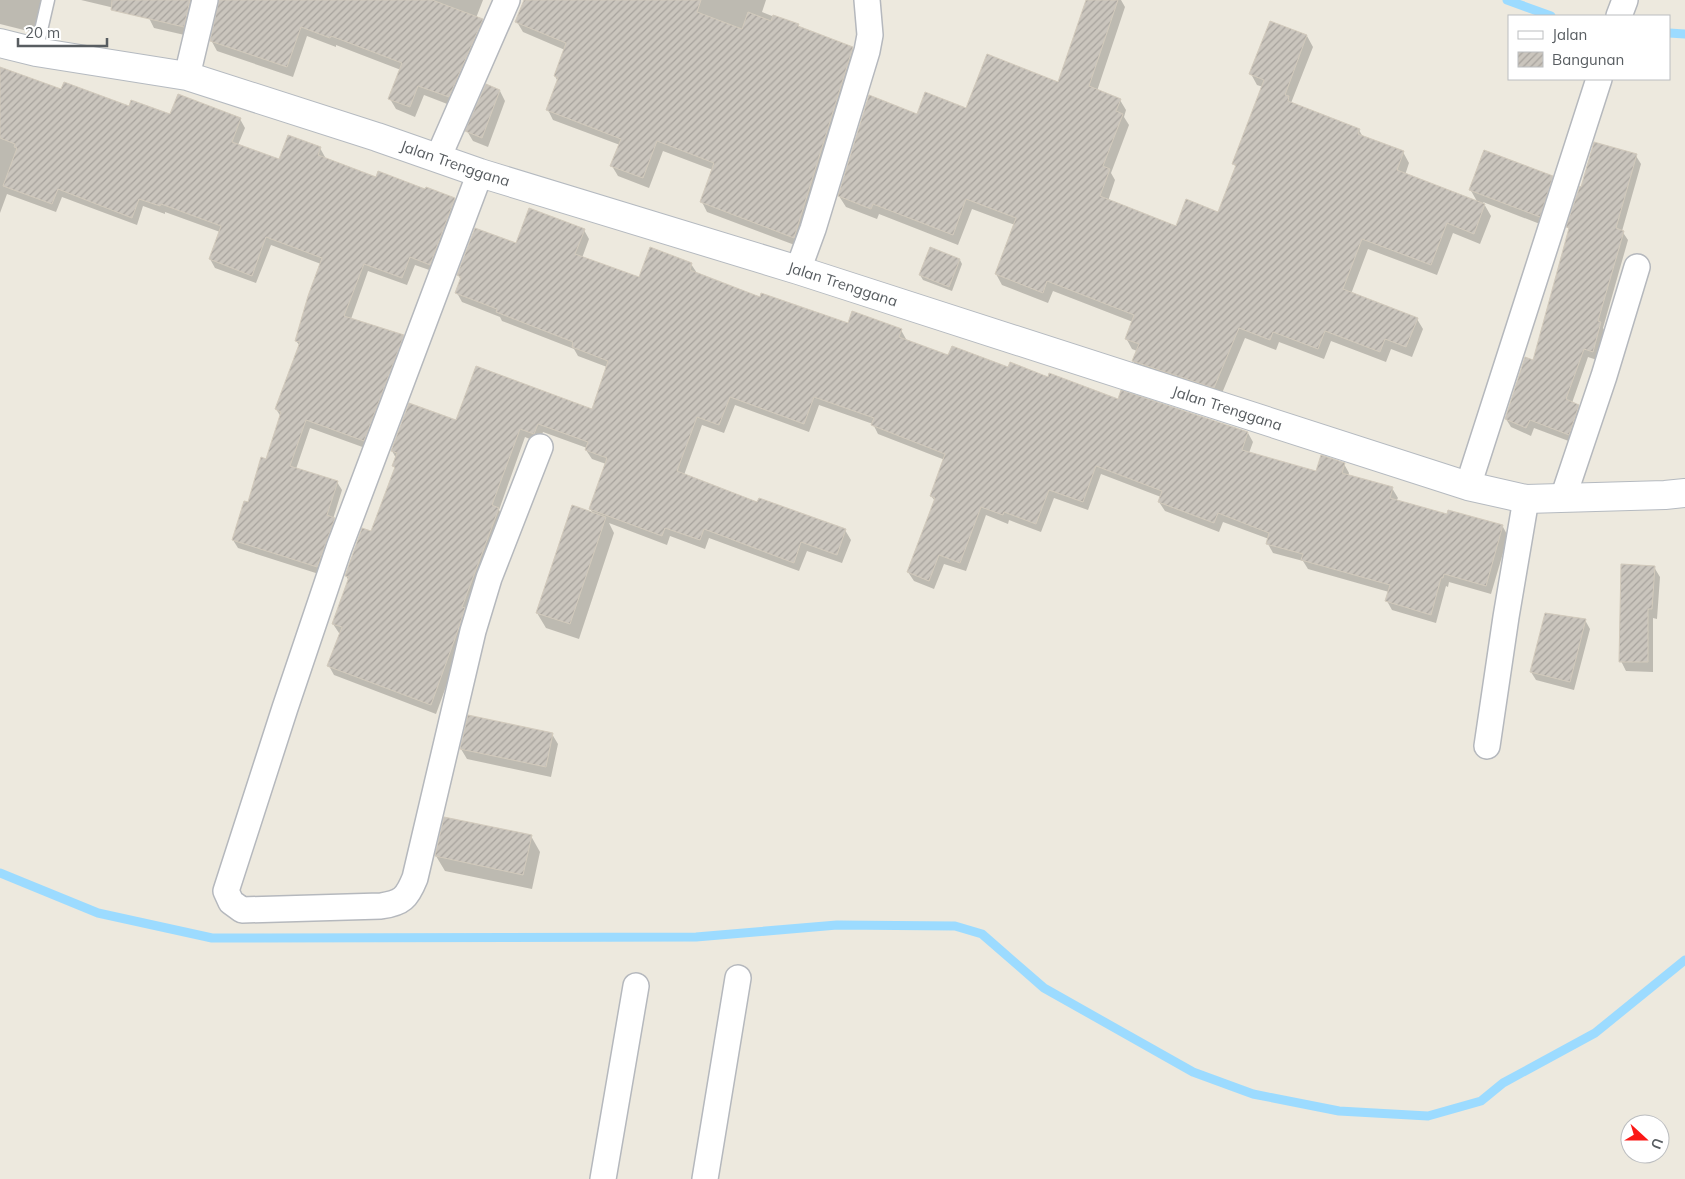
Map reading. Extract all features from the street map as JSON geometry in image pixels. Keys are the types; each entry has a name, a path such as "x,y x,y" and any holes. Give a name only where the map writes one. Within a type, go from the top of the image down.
{"main road":[{"name":"Jalan Trenggana","path":"0,44 36,52 187,76 377,137 480,173 798,270 1468,486 1526,499 1665,496 1685,493"}],"street":[{"path":"187,76 204,0"},
{"path":"438,158 507,0"},
{"path":"798,270 813,229 867,50 870,35 867,0"},
{"path":"1468,486 1599,80"},
{"path":"480,173 339,548 285,708 226,891 231,902 242,910 381,906 403,900 410,891 415,878 473,631 489,578 540,447"},
{"path":"1563,498 1604,376 1637,266"},
{"path":"1487,746 1526,499"},
{"path":"705,1179 738,978"},
{"path":"603,1179 636,986"}],"lane":[{"path":"36,52 48,0"}],"building":[{"path":"112,0 190,0 184,27 111,10"},
{"path":"219,0 432,0 483,19 449,97 418,86 410,107 388,99 402,63 331,36 330,38 301,27 287,67 210,41"},
{"path":"524,0 701,0 697,12 742,29 748,12 771,21 773,15 853,47 794,238 700,202 714,163 657,141 643,178 610,166 621,139 546,110 558,78 554,76 566,43 515,22"},
{"path":"1086,0 1118,0 1089,86 1121,99 1116,111 1123,114 1103,166 1110,169 1100,196 1176,226 1186,199 1218,212 1236,165 1232,164 1264,80 1249,74 1270,21 1307,35 1285,95 1289,96 1288,101 1360,129 1358,134 1404,151 1397,170 1485,204 1474,234 1447,223 1431,265 1362,239 1343,289 1418,318 1406,347 1385,339 1380,352 1325,331 1318,349 1273,332 1270,340 1239,328 1214,388 1132,361 1139,344 1125,339 1134,315 1047,281 1043,293 995,274 1016,218 966,199 953,235 873,204 871,209 838,196 869,95 917,114 925,92 966,108 987,54 1058,82"},
{"path":"0,67 61,89 64,82 129,106 131,100 170,114 178,94 241,118 232,142 279,159 288,135 321,147 318,155 376,177 378,171 455,198 430,265 410,257 402,278 364,264 344,316 404,335 364,441 306,420 290,466 338,481 327,515 335,518 317,567 232,540 244,501 248,502 261,457 266,459 281,412 275,409 300,342 295,341 308,296 322,258 266,237 252,276 209,259 221,226 161,204 160,206 139,199 132,218 58,189 52,204 3,186 17,148 14,147 15,144 0,138"},
{"path":"486,84 500,90 482,138 465,131"},
{"path":"1594,142 1637,154 1616,228 1624,231 1598,321 1601,322 1593,352 1584,349 1566,399 1579,405 1569,435 1530,420 1526,428 1505,419 1525,357 1533,360 1569,228 1566,227 1581,187"},
{"path":"1484,150 1553,176 1540,217 1469,190"},
{"path":"529,208 585,229 575,254 639,277 650,247 692,263 690,270 760,297 761,293 848,323 852,311 902,329 899,337 948,355 952,346 1008,367 1010,362 1048,377 1049,373 1118,399 1121,390 1248,432 1242,450 1316,471 1321,455 1345,463 1342,473 1393,487 1390,498 1447,514 1448,510 1503,525 1486,586 1444,574 1443,578 1441,578 1431,615 1385,601 1390,585 1301,560 1303,554 1266,544 1269,533 1218,513 1214,523 1158,502 1162,491 1096,466 1083,502 1049,490 1036,524 1004,512 1003,515 981,507 960,563 939,555 929,581 907,572 935,498 930,496 945,454 871,425 874,418 814,397 804,424 730,397 719,425 697,417 677,471 757,502 759,498 846,529 837,555 801,542 794,563 704,529 700,540 665,528 662,536 589,509 607,458 585,450 588,442 538,424 534,434 520,429 492,505 499,508 462,607 465,608 431,705 327,666 342,627 332,624 349,577 345,576 362,528 371,531 395,467 392,466 397,453 391,451 409,403 456,420 476,366 592,409 608,361 572,347 573,342 496,312 497,309 455,293 461,277 457,275 475,228 516,243"},
{"path":"930,247 960,259 949,287 919,275"},
{"path":"572,505 606,517 570,624 536,613"},
{"path":"1621,564 1655,566 1652,609 1648,609 1648,662 1619,662"},
{"path":"1545,613 1586,619 1570,682 1530,672"},
{"path":"468,715 553,733 546,767 460,749"},
{"path":"444,817 532,835 523,875 435,856"}],"waterway":[{"path":"1507,0 1548,15"},
{"path":"1670,33 1685,34"},
{"path":"0,873 98,913 212,938 696,937 837,925 955,926 982,934 1044,988 1193,1072 1253,1094 1339,1111 1428,1116 1481,1101 1503,1083 1595,1033 1685,960"}]}
